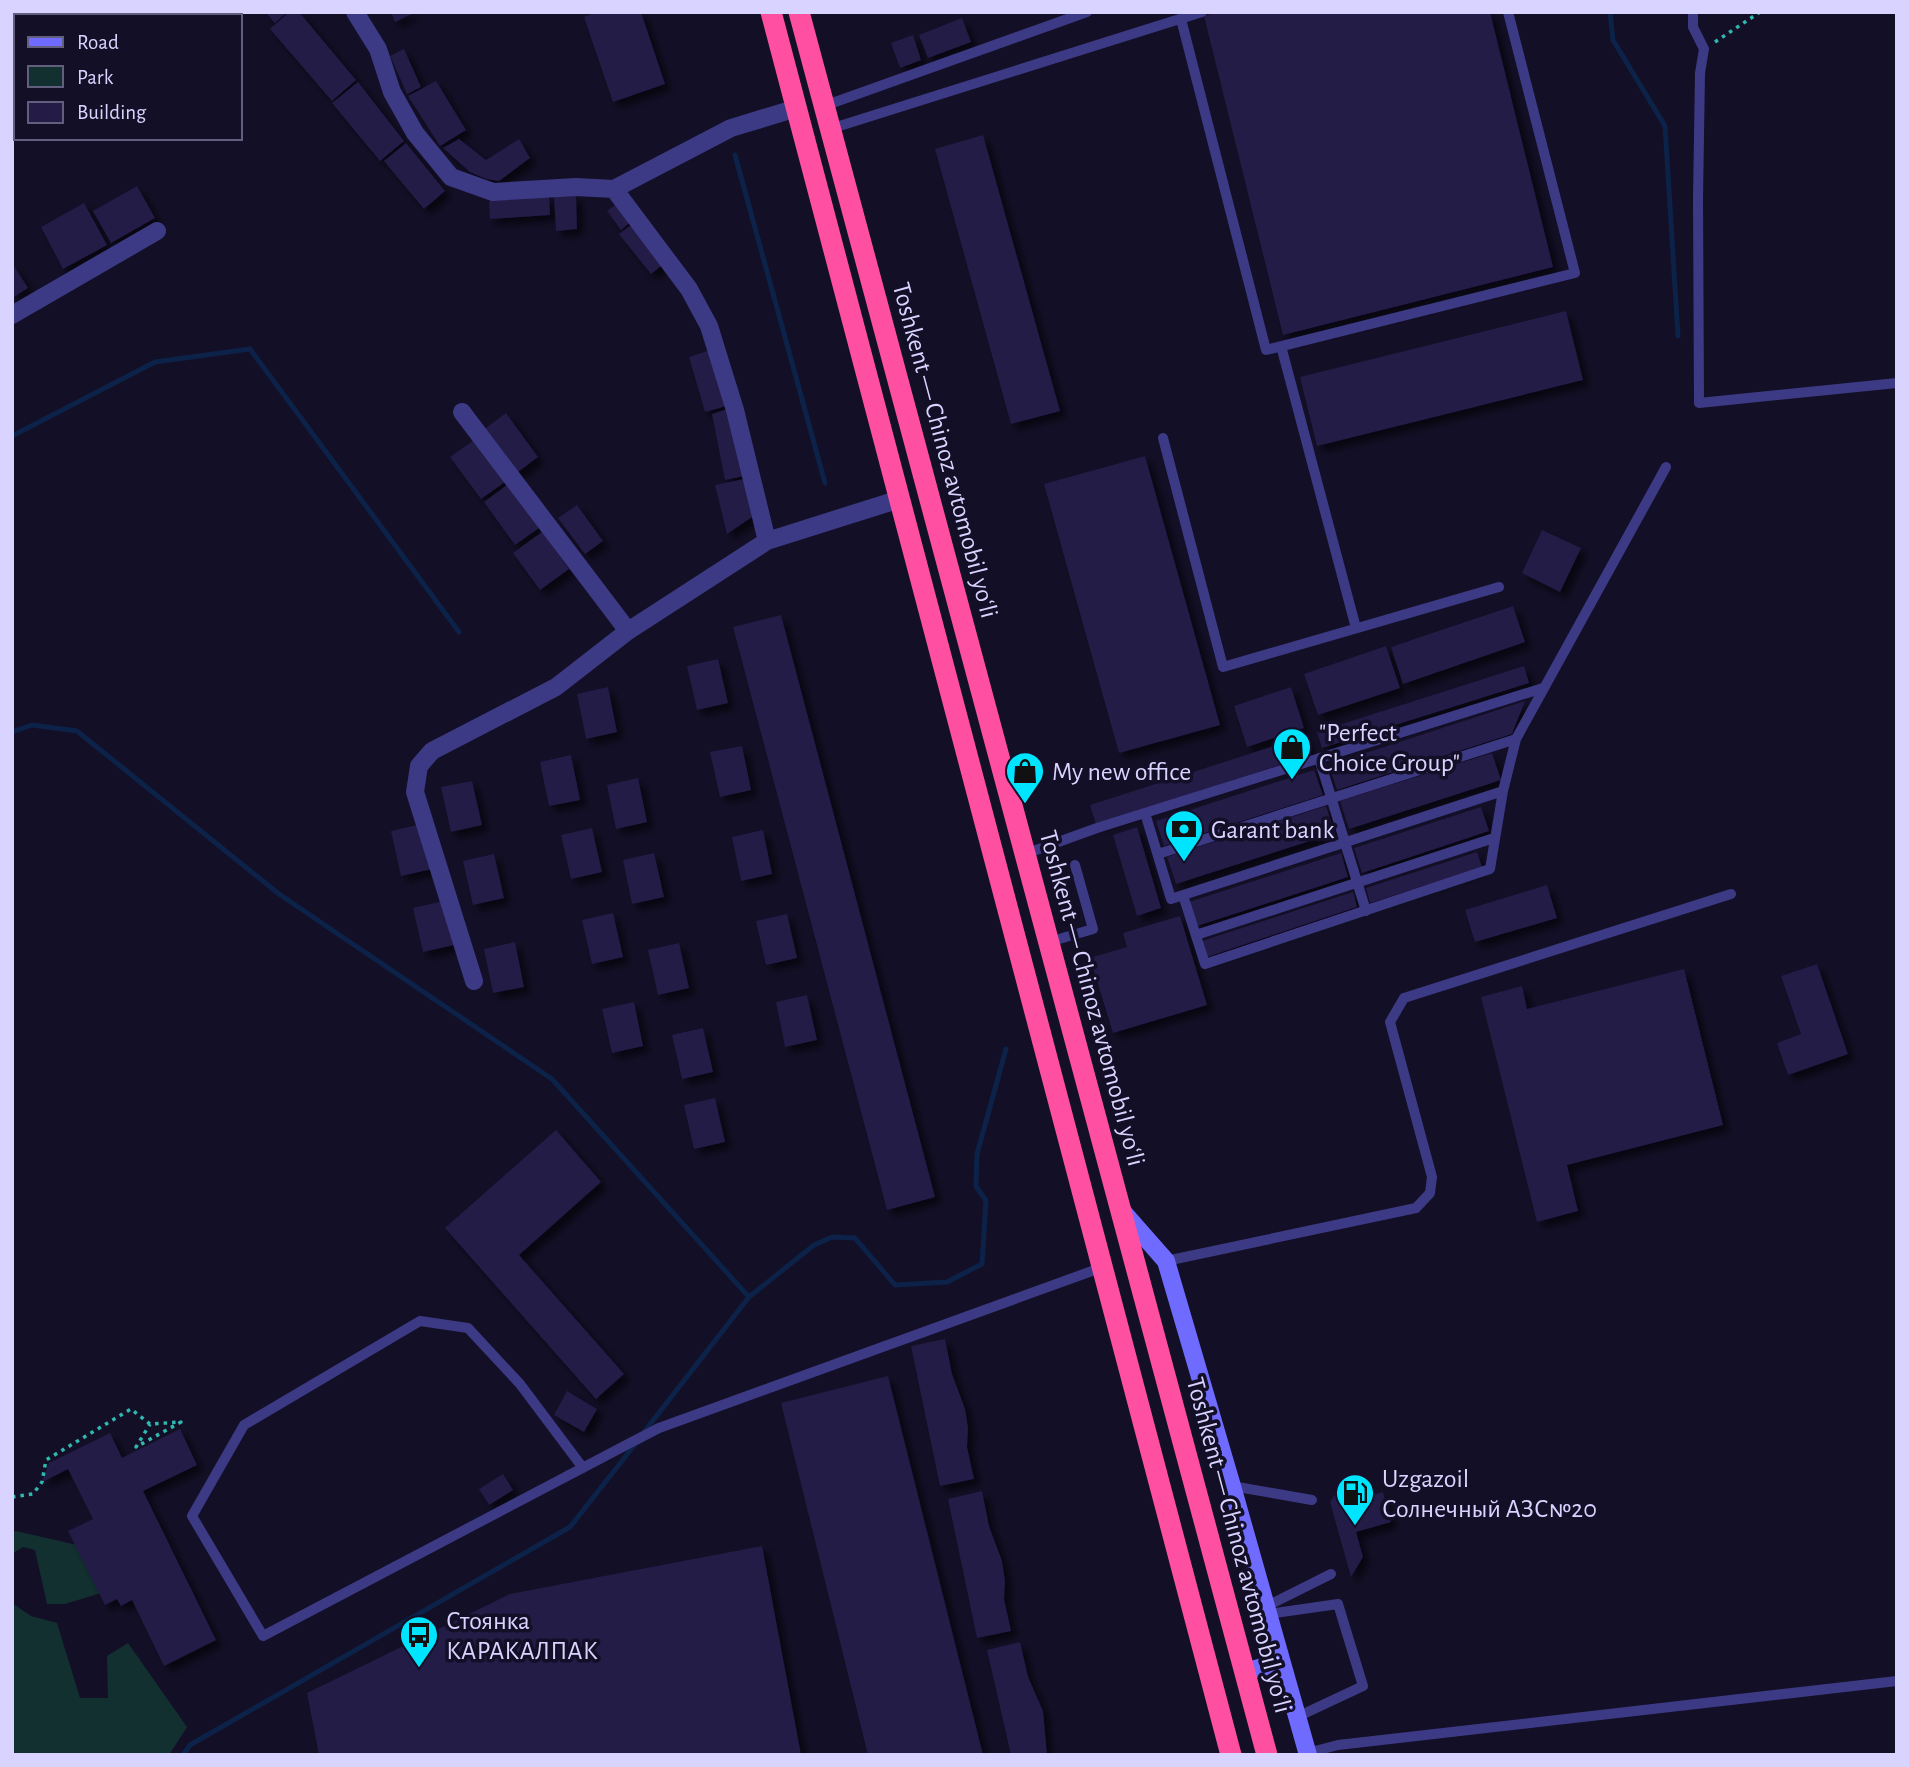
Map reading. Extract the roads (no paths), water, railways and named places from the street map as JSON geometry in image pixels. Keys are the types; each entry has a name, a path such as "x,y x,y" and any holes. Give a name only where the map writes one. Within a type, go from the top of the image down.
{"highway":[{"path":"771,12 1231,1755"},
{"name":"Toshkent — Chinoz avtomobil yoʻli","path":"799,12 1267,1755"},
{"path":"1205,1651 1217,1656 1239,1650"}],"street":[{"path":"355,12 378,49 392,92 415,133 451,177 493,192 576,187 614,189 731,128 797,108"},
{"path":"614,189 689,289 709,326 735,410 767,541"},
{"path":"12,315 158,232"},
{"path":"462,412 628,631"},
{"path":"474,981 415,792 419,766 432,751 555,687 628,631 767,541 900,499"},
{"path":"1121,1210 1166,1261 1308,1754"},
{"path":"1245,1672 1280,1661"}],"lane":[{"path":"824,106 1087,12"},
{"path":"830,129 1202,12"},
{"path":"1181,19 1266,350 1575,273 1508,12"},
{"path":"1693,12 1693,27 1704,49 1700,73 1698,184 1699,403 1897,383"},
{"path":"1281,346 1356,628"},
{"path":"1163,438 1223,667 1499,586"},
{"path":"1183,895 1205,964 1490,869 1503,791 1516,739 1666,467"},
{"path":"1025,854 1145,813 1543,688"},
{"path":"1158,854 1516,739"},
{"path":"1319,758 1366,911"},
{"path":"1145,813 1171,899 1503,791"},
{"path":"1196,935 1494,838"},
{"path":"1049,942 1093,929 1075,865"},
{"path":"1166,1261 1416,1208 1430,1194 1432,1177 1390,1023 1404,998 1731,894"},
{"path":"583,1468 520,1384 468,1328 421,1321 244,1425 192,1516 263,1636 583,1468 648,1433 659,1428 1103,1267"},
{"path":"1232,1486 1312,1500"},
{"path":"1266,1611 1331,1573"},
{"path":"1266,1611 1338,1604 1363,1686 1297,1717"},
{"path":"1308,1754 1338,1745 1897,1681"}],"waterway":[{"path":"1610,12 1613,40 1665,126 1678,336"},
{"path":"735,155 825,483"},
{"path":"12,436 155,362 250,349 459,632"},
{"path":"12,732 32,725 77,731 279,894 552,1079 749,1297"},
{"path":"644,1432 749,1297 814,1245 832,1237 855,1238 895,1285 947,1282 982,1264 986,1201 976,1186 977,1154 1006,1049"},
{"path":"183,1755 190,1745 570,1527 636,1443"}],"place":[{"name":"\"Perfect Choice Group\"","path":"1292,781"},
{"name":"My new office","path":"1025,805"},
{"name":"Garant bank","path":"1184,863"},
{"name":"Uzgazoil Солнечный АЗС№20","path":"1355,1527"},
{"name":"Стоянка КАРАКАЛПАК","path":"419,1669"}]}
